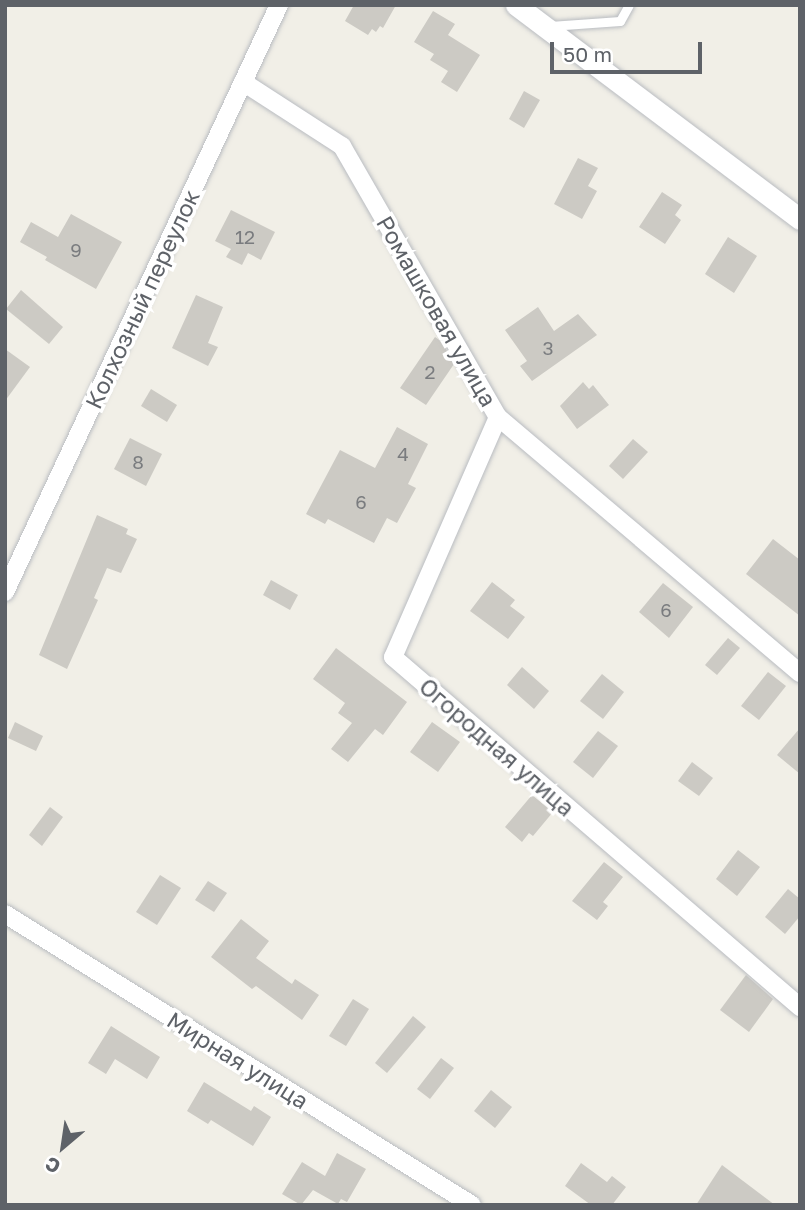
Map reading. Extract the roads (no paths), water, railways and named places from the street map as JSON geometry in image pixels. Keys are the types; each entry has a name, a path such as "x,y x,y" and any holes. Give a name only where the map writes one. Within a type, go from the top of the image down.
{"street":[{"name":"Колхозный переулок","path":"5,592 279,5"},
{"path":"516,5 800,219"},
{"name":"Ромашковая улица","path":"243,82 342,145 498,417 800,673"},
{"name":"Огородная улица","path":"498,417 393,657 800,1007"},
{"name":"Мирная улица","path":"8,923 472,1205"}],"lane":[{"path":"544,26 620,21 629,5"}]}
